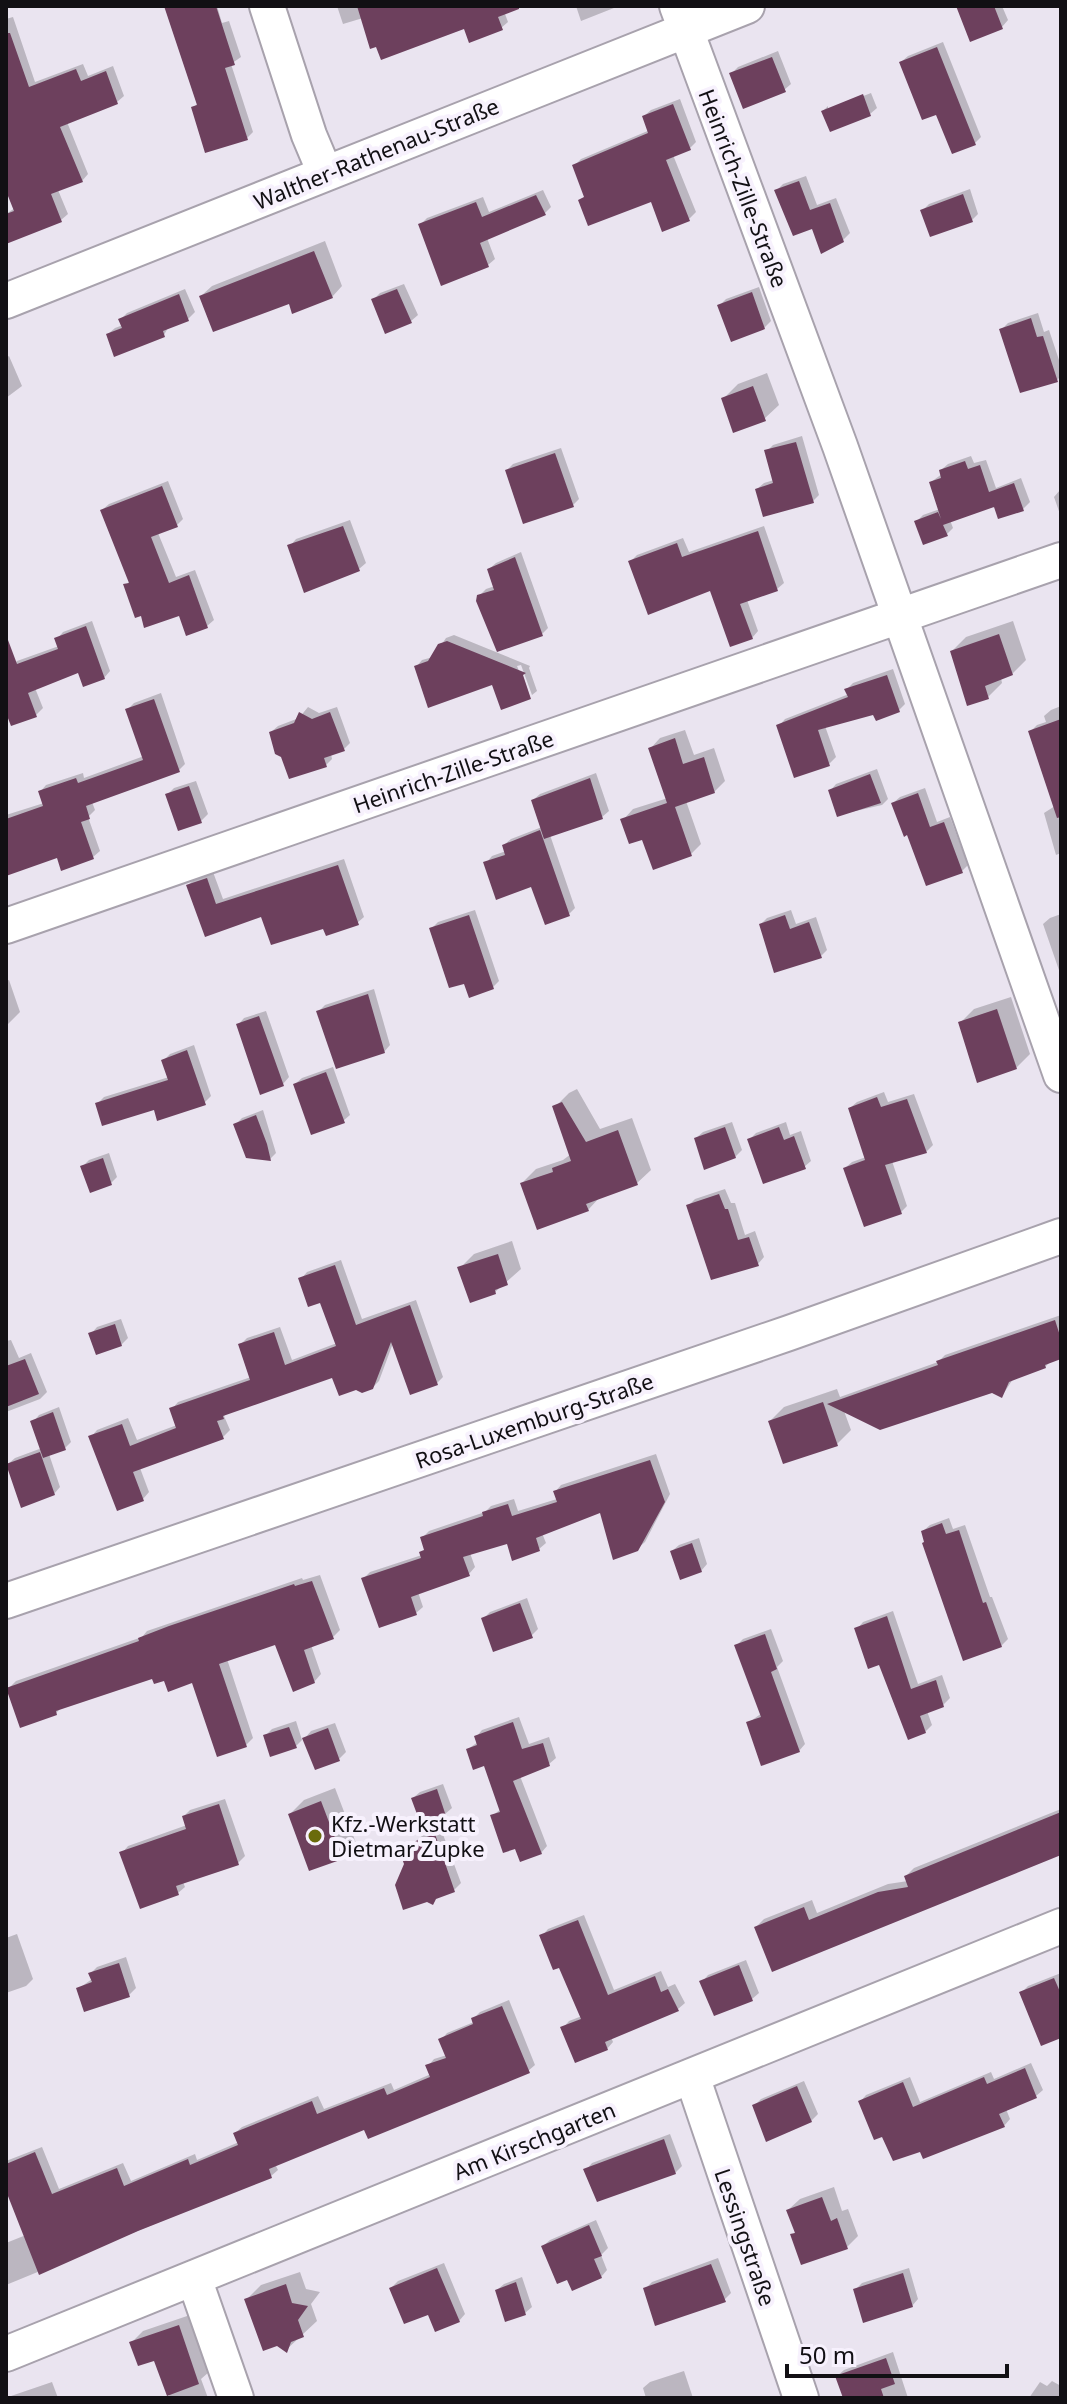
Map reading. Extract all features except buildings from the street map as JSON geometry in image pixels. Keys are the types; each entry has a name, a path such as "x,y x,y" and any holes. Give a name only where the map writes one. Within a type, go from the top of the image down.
{"street":[{"path":"267,6 309,135 325,173"},
{"name":"Walther-Rathenau-Straße","path":"6,301 325,173 680,18 747,6"},
{"name":"Heinrich-Zille-Straße","path":"680,18 815,376 1061,1075"},
{"name":"Heinrich-Zille-Straße","path":"6,926 1061,560"},
{"name":"Rosa-Luxemburg-Straße","path":"6,1601 789,1333 1061,1236"},
{"name":"Am Kirschgarten","path":"6,2354 1061,1926"},
{"name":"Lessingstraße","path":"692,2076 801,2398"},
{"path":"194,2278 236,2398"}],"place":[{"name":"Kfz.-Werkstatt Dietmar Zupke","path":"315,1836"}]}
